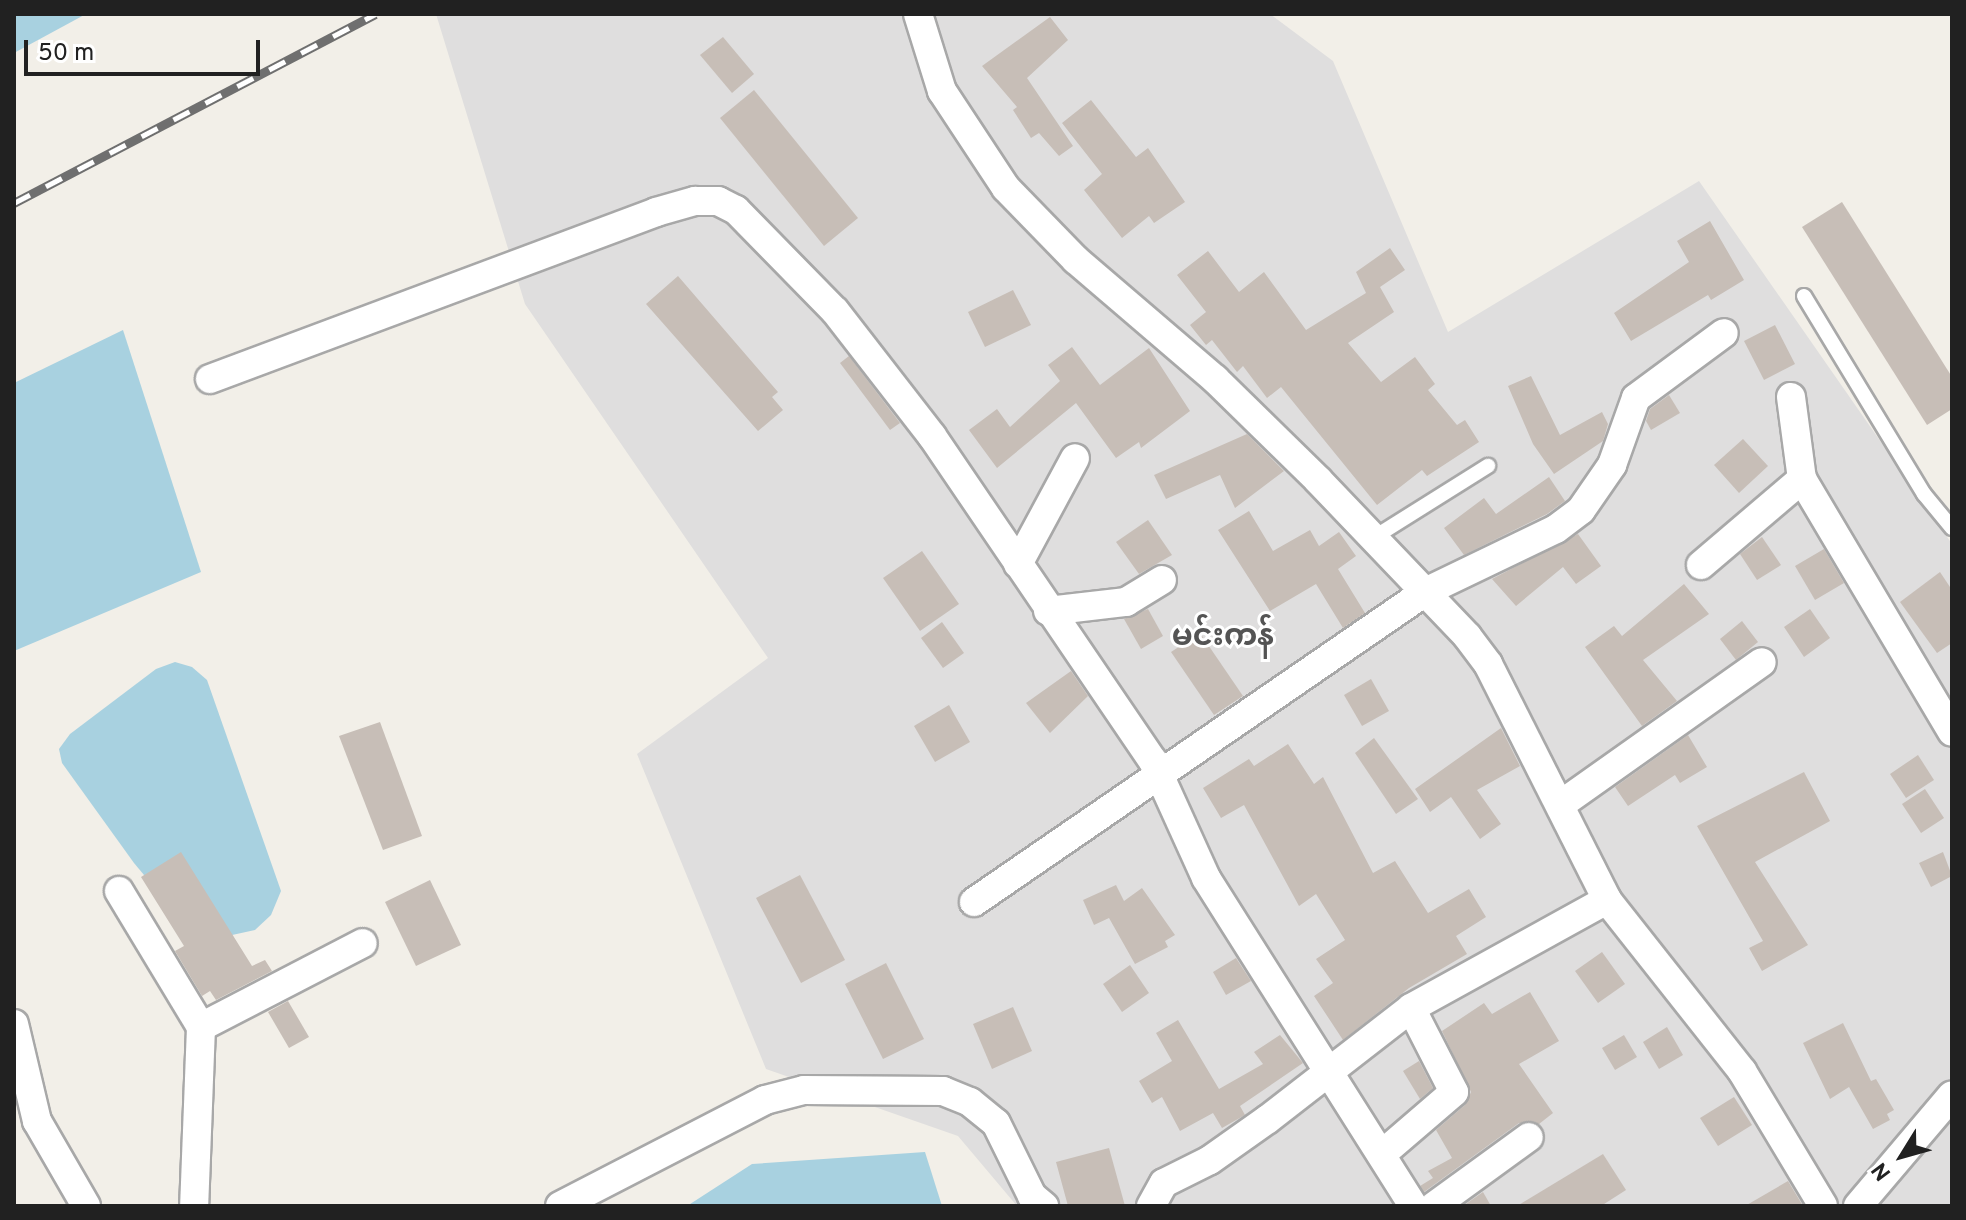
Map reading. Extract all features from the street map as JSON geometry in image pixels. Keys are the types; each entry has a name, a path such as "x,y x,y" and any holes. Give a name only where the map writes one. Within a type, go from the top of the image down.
{"street":[{"path":"918,14 942,91 1006,188 1076,260 1215,379 1425,592 1488,664 1607,900 1742,1071 1823,1206"},
{"path":"210,379 656,212 695,201 718,201 778,249 835,311 932,436 1158,773 1206,878 1413,1206"},
{"path":"974,902 1425,592 1556,529 1581,510 1612,465 1636,398 1724,333"},
{"path":"1791,397 1802,479 1952,732"},
{"path":"1018,564 1075,458"},
{"path":"1701,565 1802,479"},
{"path":"1048,611 1126,602 1162,580"},
{"path":"1560,805 1762,662"},
{"path":"119,891 201,1027 194,1206"},
{"path":"1151,1206 1164,1183 1210,1160 1411,1008 1607,900"},
{"path":"201,1027 363,943"},
{"path":"1382,1154 1454,1092 1411,1008"},
{"path":"14,1024 37,1121 86,1206"},
{"path":"560,1206 765,1100 804,1090 943,1091 970,1102 996,1123 1032,1196 1044,1206"},
{"path":"1858,1206 1952,1095"},
{"path":"1434,1206 1529,1137"}],"lane":[{"path":"1804,296 1924,494 1952,528"},
{"path":"1373,538 1488,466"}],"shaded area":[{"path":"436,14 1270,14 1333,61 1448,332 1699,181 1952,544 1952,1206 1017,1206 958,1136 766,1069 637,754 768,658 525,304"}],"water":[{"path":"14,14 86,14 14,53"},
{"path":"123,330 201,572 14,651 14,383"},
{"path":"175,662 192,667 207,680 281,891 271,915 255,930 200,942 134,863 62,763 59,749 70,734 156,669"},
{"path":"925,1152 942,1206 687,1206 752,1164"}],"building":[{"path":"1050,17 1068,40 1027,78 1073,146 1059,156 1039,133 1031,138 1013,110 1017,107 982,66"},
{"path":"723,37 754,74 732,93 700,55"},
{"path":"754,90 858,218 824,246 720,118"},
{"path":"1091,100 1136,157 1148,148 1185,202 1154,223 1149,216 1122,238 1084,190 1102,174 1062,123"},
{"path":"1842,202 1952,377 1952,409 1927,425 1802,227"},
{"path":"1710,221 1744,280 1711,300 1708,295 1631,341 1614,313 1689,262 1677,241"},
{"path":"1390,248 1405,270 1380,287 1394,312 1348,343 1381,382 1415,357 1435,384 1428,390 1457,425 1465,420 1479,442 1427,476 1422,470 1377,505 1281,387 1267,398 1243,366 1237,372 1212,340 1206,345 1190,325 1206,312 1177,275 1208,251 1239,292 1264,272 1306,330 1366,293 1356,272"},
{"path":"678,276 778,392 772,397 783,410 758,431 646,304"},
{"path":"1013,290 1031,325 985,347 968,312"},
{"path":"1775,325 1795,364 1764,380 1744,341"},
{"path":"1072,347 1100,385 1149,348 1190,411 1141,448 1139,442 1116,458 1076,403 997,468 969,430 997,409 1010,427 1060,381 1048,365"},
{"path":"849,356 900,423 890,430 840,363"},
{"path":"1531,376 1560,435 1602,412 1608,424 1603,441 1554,474 1533,444 1508,386"},
{"path":"1669,395 1680,413 1651,430 1646,421 1650,409"},
{"path":"1247,434 1284,471 1235,508 1220,475 1166,499 1154,475"},
{"path":"1743,439 1768,466 1739,493 1714,465"},
{"path":"1549,477 1565,501 1547,514 1464,555 1444,528 1484,498 1496,514"},
{"path":"1249,511 1273,551 1310,530 1319,546 1339,532 1356,556 1338,569 1365,613 1343,628 1316,584 1270,611 1218,530"},
{"path":"1148,520 1172,555 1139,574 1116,542"},
{"path":"1578,534 1601,566 1576,584 1563,567 1516,606 1492,579"},
{"path":"1762,537 1781,565 1757,580 1740,554"},
{"path":"1824,549 1844,583 1815,600 1795,566"},
{"path":"922,551 959,604 920,631 883,578"},
{"path":"1940,572 1952,590 1952,643 1937,653 1900,602"},
{"path":"1684,584 1709,614 1643,660 1677,701 1642,726 1585,647 1614,626 1622,636"},
{"path":"1148,609 1163,636 1141,649 1124,619"},
{"path":"1810,609 1830,638 1804,657 1784,627"},
{"path":"1742,621 1758,642 1736,660 1720,639"},
{"path":"942,622 964,653 943,668 921,638"},
{"path":"1200,633 1243,696 1214,715 1171,652"},
{"path":"1071,671 1088,696 1050,733 1026,703"},
{"path":"1371,679 1389,711 1362,726 1344,695"},
{"path":"949,705 970,742 935,762 914,726"},
{"path":"380,722 422,836 383,850 339,736"},
{"path":"1501,728 1520,766 1477,790 1501,824 1480,839 1451,797 1430,812 1415,789"},
{"path":"1688,735 1707,767 1680,783 1675,775 1628,806 1615,787"},
{"path":"1374,738 1418,799 1396,814 1355,753"},
{"path":"1288,744 1314,784 1323,777 1373,873 1395,861 1428,913 1469,889 1486,917 1456,936 1467,954 1409,988 1343,1040 1314,996 1333,983 1316,959 1345,940 1316,894 1299,906 1244,805 1221,818 1203,788 1249,759 1254,766"},
{"path":"1918,755 1934,780 1906,798 1890,774"},
{"path":"1804,772 1830,821 1755,862 1808,945 1762,971 1749,948 1763,941 1697,826"},
{"path":"1925,789 1944,818 1921,833 1902,804"},
{"path":"181,852 252,966 265,960 272,971 216,1000 210,991 202,996 175,951 184,946 141,877"},
{"path":"1943,852 1952,876 1931,887 1919,863"},
{"path":"800,875 845,960 801,983 756,898"},
{"path":"430,880 461,945 416,966 385,902"},
{"path":"1116,885 1124,901 1142,888 1175,935 1165,941 1168,947 1135,964 1109,918 1094,925 1083,900"},
{"path":"1602,952 1625,984 1598,1003 1575,971"},
{"path":"1236,958 1251,981 1226,995 1213,972"},
{"path":"886,963 924,1039 883,1059 845,984"},
{"path":"1130,965 1149,993 1122,1012 1103,984"},
{"path":"1530,992 1559,1041 1519,1064 1553,1113 1539,1124 1519,1123 1424,1192 1420,1186 1433,1178 1428,1171 1452,1158 1436,1130 1465,1105 1471,1092 1442,1031 1484,1003 1492,1014"},
{"path":"288,1001 309,1037 289,1048 268,1012"},
{"path":"1013,1007 1032,1051 992,1069 973,1024"},
{"path":"1178,1020 1219,1089 1263,1064 1254,1052 1280,1035 1303,1063 1240,1106 1245,1115 1222,1128 1213,1113 1180,1131 1162,1097 1152,1103 1139,1081 1172,1061 1156,1033"},
{"path":"1843,1023 1871,1081 1876,1079 1894,1110 1887,1114 1890,1120 1873,1129 1849,1087 1830,1099 1803,1043"},
{"path":"1667,1027 1683,1055 1659,1069 1643,1042"},
{"path":"1624,1035 1637,1057 1615,1070 1602,1048"},
{"path":"1419,1061 1433,1088 1420,1099 1403,1071"},
{"path":"1734,1097 1752,1125 1718,1146 1700,1118"},
{"path":"1109,1148 1125,1206 1068,1206 1056,1162"},
{"path":"1603,1154 1626,1190 1601,1206 1517,1206"},
{"path":"1788,1181 1803,1206 1745,1206"},
{"path":"1483,1192 1491,1206 1463,1206"}],"railway":[{"path":"14,203 376,14"}],"district":[{"name":"မင်းကန်","path":"1223,638"}]}
